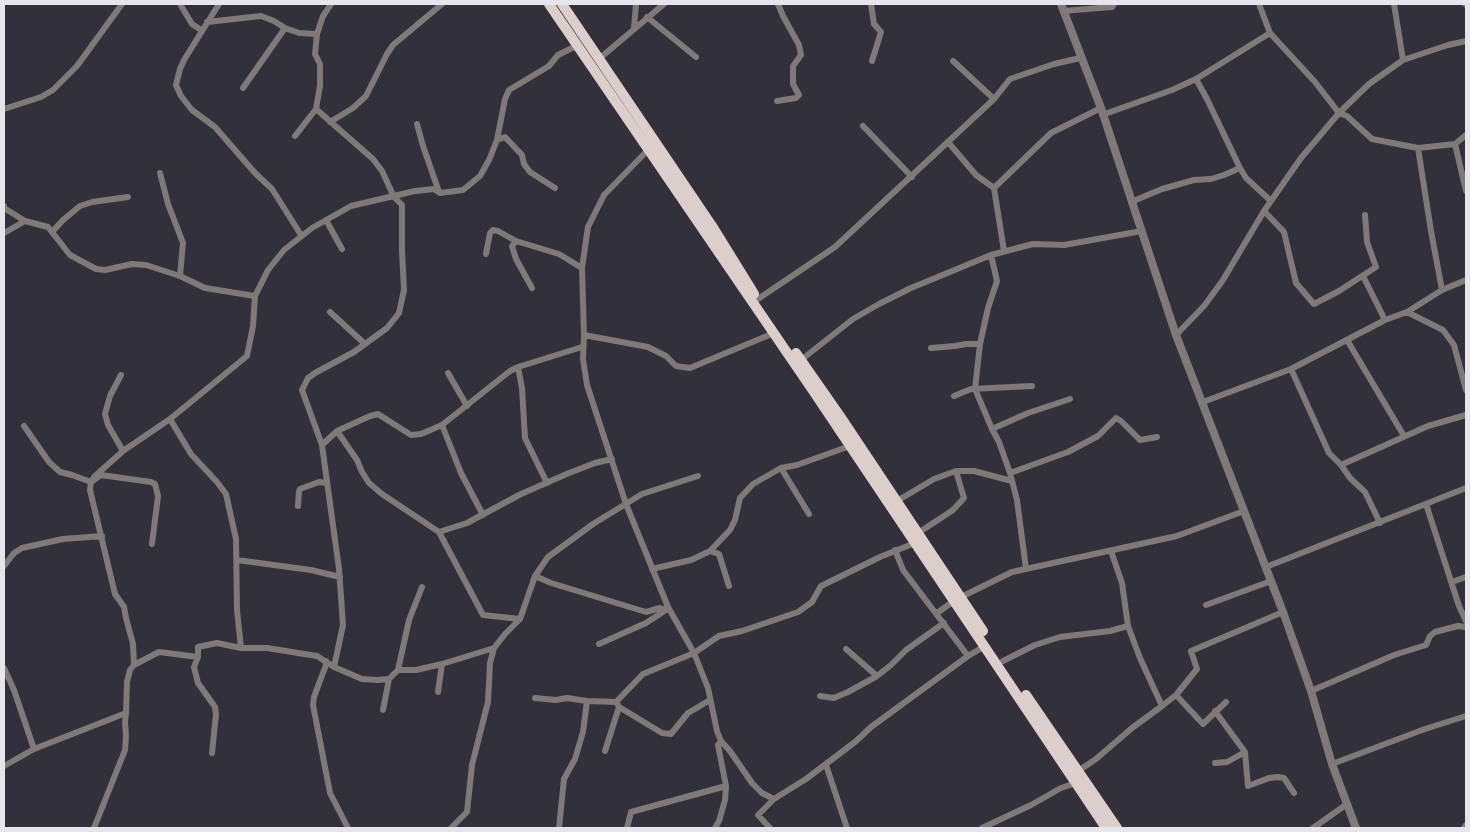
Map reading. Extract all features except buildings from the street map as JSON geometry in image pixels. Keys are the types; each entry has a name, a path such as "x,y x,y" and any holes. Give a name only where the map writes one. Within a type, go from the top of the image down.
{"highway":[{"path":"549,4 850,446 917,538 985,646 1106,828"},
{"path":"562,4 712,226 758,299 842,419 896,501 917,538"},
{"path":"957,599 1117,828"}],"street":[{"path":"4,109 41,97 53,90 77,66 122,4"},
{"path":"180,4 192,24 201,30"},
{"path":"219,4 201,30 180,69 176,85 181,96 192,110 215,127 272,189 301,235"},
{"path":"295,136 316,109 320,78 320,64 315,54 317,34 323,16 331,4"},
{"path":"330,122 353,108 366,96 386,54 393,44 442,4"},
{"path":"634,28 636,4"},
{"path":"600,58 664,4"},
{"path":"777,101 796,98 799,95 793,84 793,66 801,55 799,45 778,4"},
{"path":"871,4 874,24 882,32 872,61"},
{"path":"1114,4 1112,7 1103,8 1062,7 1102,112 1176,336 1283,612 1311,691 1332,764 1356,828"},
{"path":"1259,4 1270,33 1298,63 1339,113 1347,116 1372,139 1418,148 1455,144 1466,135"},
{"path":"1394,4 1403,60"},
{"path":"207,22 261,16 298,33 317,34"},
{"path":"647,17 696,57"},
{"path":"243,88 285,28"},
{"path":"994,188 1052,133 1102,112 1172,90 1196,80 1270,33"},
{"path":"1176,336 1204,306 1223,280 1264,211 1301,158 1339,113 1368,84 1403,60 1466,41"},
{"path":"134,665 133,644 124,607 115,594 90,490 91,482 95,476 124,451 170,419 247,356 253,326 255,296 268,270 284,250 301,235 351,206 434,189 440,193 463,190 480,176 489,160 497,140 505,99 509,90 549,66 558,55 576,46"},
{"path":"758,299 835,247 994,100 1010,79 1054,64 1080,58"},
{"path":"953,61 994,100"},
{"path":"1196,80 1208,99 1246,178 1271,201"},
{"path":"316,109 373,159 382,171 394,197 402,205 404,290 399,313 387,328 354,352 308,378 302,390 322,445 340,577 343,625 334,667"},
{"path":"418,124 423,146 440,193"},
{"path":"863,126 912,177"},
{"path":"497,140 505,137 522,155 524,164 530,172 556,188"},
{"path":"948,142 976,175 994,188 1004,251"},
{"path":"1455,144 1466,191"},
{"path":"1418,148 1430,231 1442,290"},
{"path":"648,150 604,195 588,227 582,268 584,335 582,348 587,385 612,459 615,474 667,609 694,653 708,688 717,731 721,741 757,788 774,799"},
{"path":"1131,202 1162,189 1194,180 1224,176 1240,168"},
{"path":"160,173 168,204 183,243 180,276"},
{"path":"52,232 80,206 92,202 128,197"},
{"path":"4,208 25,221 48,227 70,254 96,269 105,270 132,264 146,265 180,276 205,288 255,296"},
{"path":"1264,211 1284,232 1296,283 1314,304 1339,291 1376,267 1367,242 1365,215"},
{"path":"326,220 342,249"},
{"path":"4,233 25,221"},
{"path":"486,254 490,233 493,230 516,241 559,254 582,268"},
{"path":"801,360 853,319 879,304 910,288 992,255 1032,244 1064,245 1142,231"},
{"path":"516,241 512,246 516,259 532,288"},
{"path":"992,255 997,281 988,308 980,344 975,389 999,442 1010,473 1017,500 1026,569"},
{"path":"1362,276 1385,320"},
{"path":"1203,402 1291,369 1385,320 1407,312 1442,290 1466,280"},
{"path":"330,312 365,344"},
{"path":"1407,312 1444,330 1454,346 1466,390"},
{"path":"584,335 648,347 666,356 676,366 690,368 774,333"},
{"path":"1347,340 1404,436"},
{"path":"931,348 980,344"},
{"path":"322,445 337,432 378,414 411,435 421,434 442,425 510,371 582,348"},
{"path":"518,367 522,388 525,438 547,483"},
{"path":"1291,369 1329,453 1341,464 1350,478 1365,492 1380,523"},
{"path":"448,373 468,406"},
{"path":"121,375 110,396 105,414 108,425 124,451"},
{"path":"954,396 970,389 1032,386"},
{"path":"992,428 1028,413 1070,399"},
{"path":"1341,464 1428,426 1466,415"},
{"path":"1010,473 1068,452 1098,436 1116,418 1122,421 1140,440 1157,438"},
{"path":"170,419 191,454 218,482 226,494 236,539 237,610 240,648"},
{"path":"442,425 467,486 483,515"},
{"path":"24,426 49,462 60,472 91,482"},
{"path":"337,432 358,460 362,472 369,482 382,494 439,532 483,614 520,619"},
{"path":"652,569 691,560 710,551 730,530 735,520 740,498 753,484 780,468 797,465 850,446"},
{"path":"439,532 467,523 521,494 547,483 595,463 612,459"},
{"path":"780,468 809,514"},
{"path":"896,501 934,479 956,471 974,471 1012,481"},
{"path":"605,751 618,704 643,674 694,653 719,636 742,631 798,612 812,602 821,586 917,538 953,510 964,498 956,471"},
{"path":"91,482 101,475 155,484 158,496 152,544"},
{"path":"451,828 467,812 472,765 488,702 490,663 494,648 520,619 534,576 548,557 593,524 642,494 698,476"},
{"path":"298,506 300,489 319,482 327,483"},
{"path":"1266,567 1466,488"},
{"path":"1426,504 1459,606 1466,621"},
{"path":"937,613 957,599 1012,572 1177,536 1244,511"},
{"path":"4,566 14,553 22,548 63,539 102,536"},
{"path":"895,550 903,570 968,656"},
{"path":"710,551 719,554 729,586"},
{"path":"1111,551 1122,582 1128,626 1162,706"},
{"path":"236,560 311,570 340,577"},
{"path":"534,576 646,612 660,608 667,609"},
{"path":"1452,582 1466,577"},
{"path":"1206,605 1271,581"},
{"path":"383,710 389,679 398,670 409,620 422,587"},
{"path":"599,644 646,623 667,609"},
{"path":"1078,771 1096,759 1176,694 1197,669 1191,651 1283,612"},
{"path":"820,696 834,698 877,676 906,650 944,624"},
{"path":"1002,661 1034,645 1060,637 1110,631 1128,626"},
{"path":"1311,691 1394,656 1426,645 1430,636 1435,632 1458,626 1466,627"},
{"path":"212,753 216,714 215,707 198,683 194,667 198,657 198,647 217,643 240,648 267,648 317,656 334,667 362,679 389,679"},
{"path":"770,828 758,815 774,799 826,765 871,727 968,656 985,646"},
{"path":"398,670 416,670 494,648"},
{"path":"846,649 877,676"},
{"path":"94,828 125,750 127,682 130,670 134,665 159,652 198,657"},
{"path":"326,661 313,705 330,793 348,828"},
{"path":"438,692 442,664"},
{"path":"4,668 14,690 34,749"},
{"path":"1176,694 1203,724 1226,702"},
{"path":"535,698 556,700 567,698 618,704 662,732 671,734 688,714 710,700"},
{"path":"559,828 564,779 575,758 583,732 587,701"},
{"path":"1215,711 1245,752 1248,786 1269,778 1278,777 1284,778 1294,793"},
{"path":"4,766 34,749 126,713"},
{"path":"1332,764 1425,729 1466,716"},
{"path":"715,828 725,800 726,786 718,745 721,741"},
{"path":"1215,763 1227,762 1245,752"},
{"path":"826,765 847,828"},
{"path":"982,828 1031,805 1061,788 1076,783"},
{"path":"626,828 631,812 726,786"},
{"path":"1314,828 1347,804"}]}
